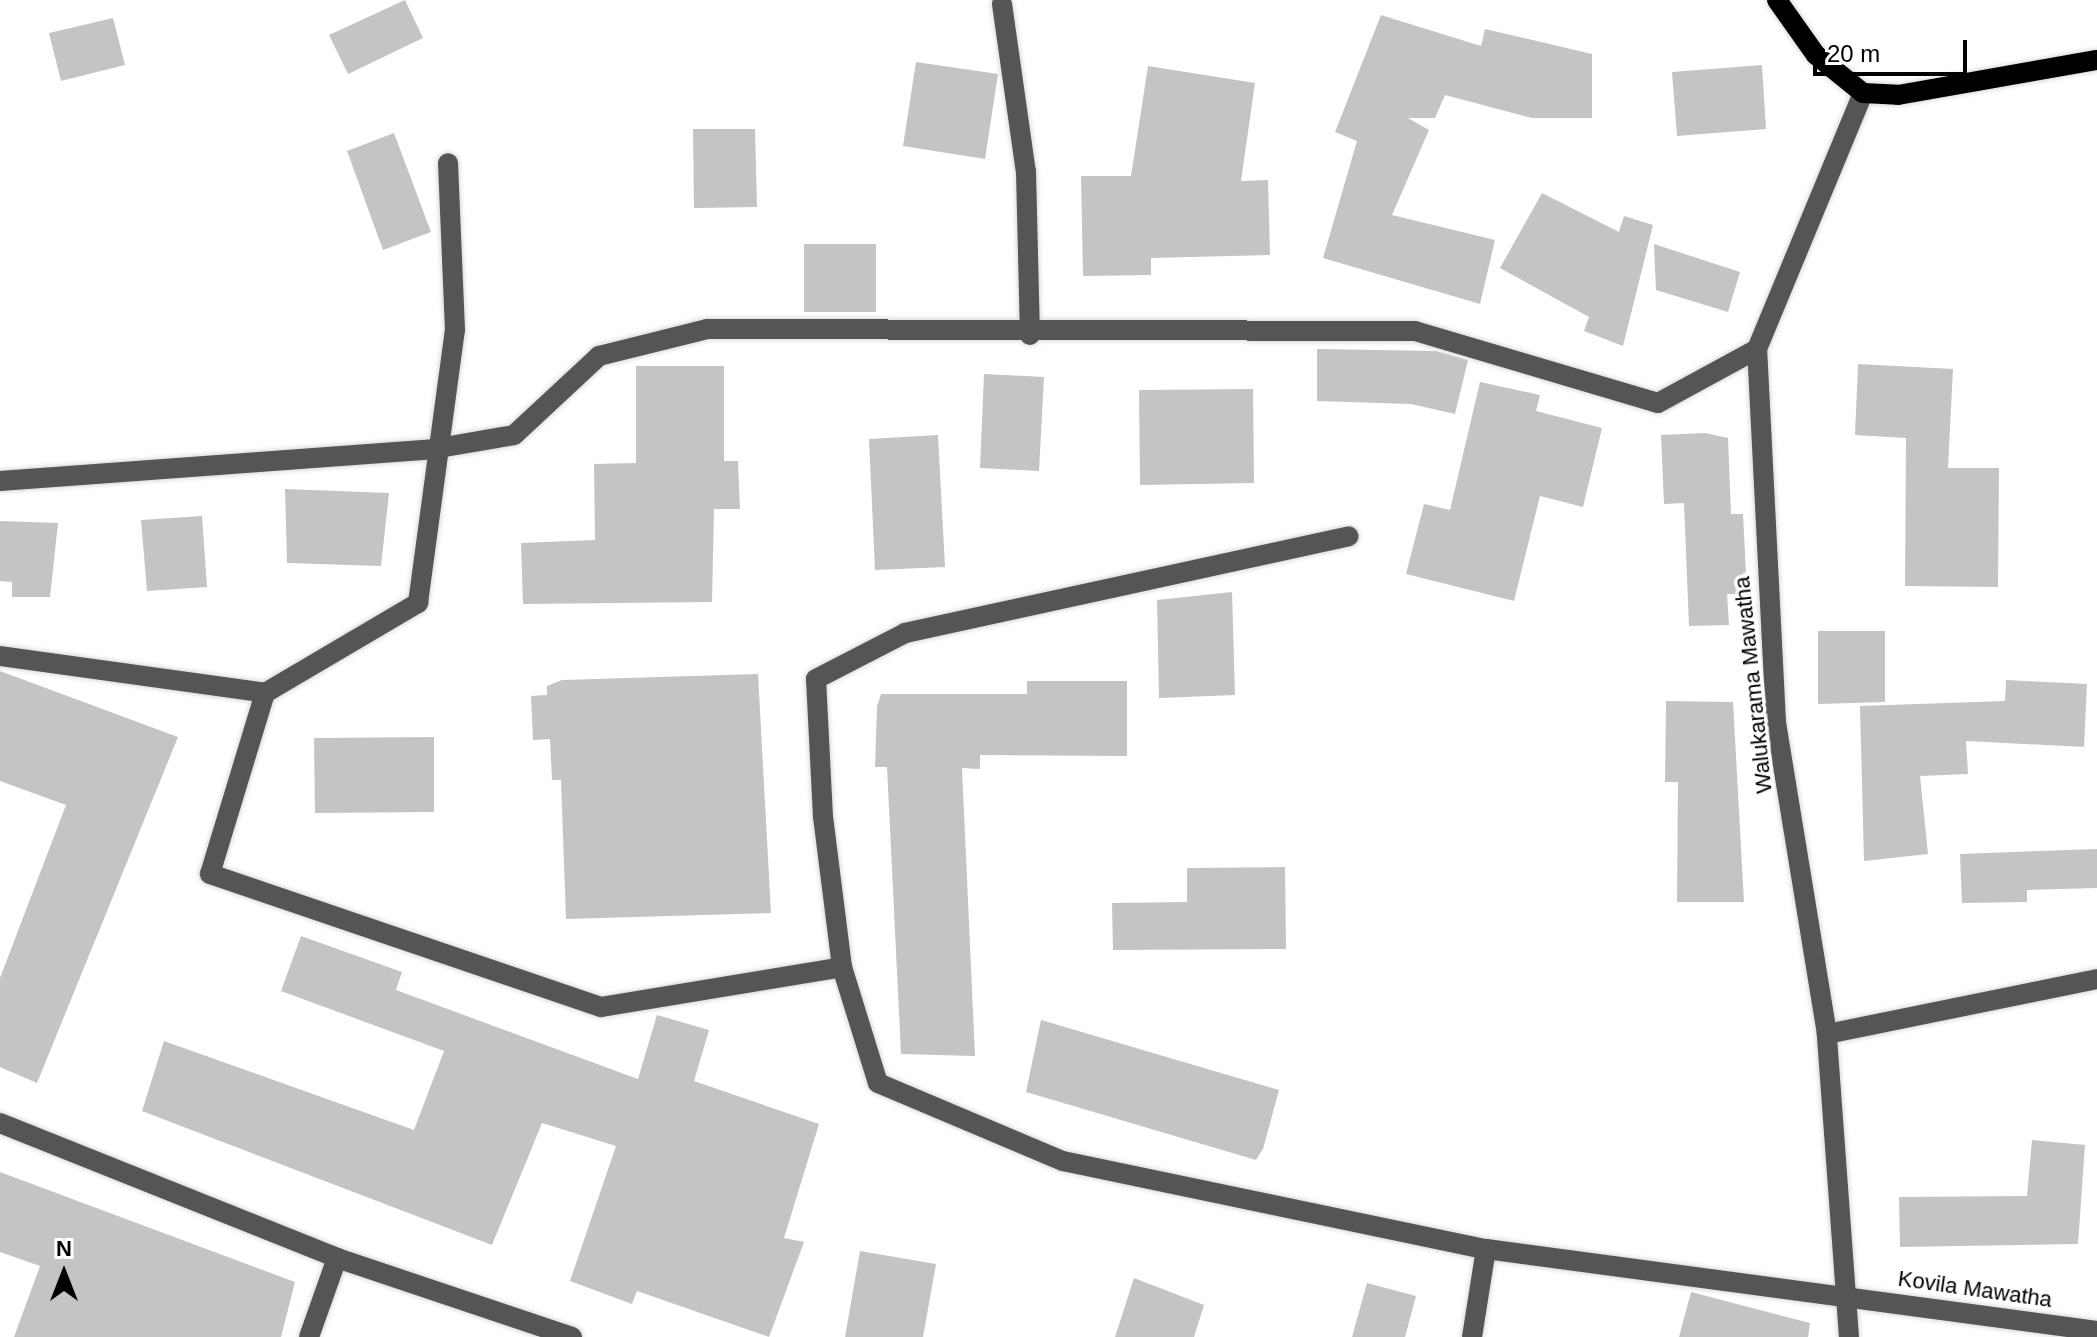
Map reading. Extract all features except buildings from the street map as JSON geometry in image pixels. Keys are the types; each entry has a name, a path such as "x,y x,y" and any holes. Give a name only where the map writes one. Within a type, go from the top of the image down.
{"main road":[{"path":"1777,0 1816,55 1863,93 1898,95 2097,60"}],"street":[{"path":"1002,4 1026,172 1030,335"},
{"name":"Walukarama Mawatha","path":"1849,1337 1827,1034 1776,722 1757,349 1863,93"},
{"path":"0,656 265,693 418,603 433,449 455,330 448,163"},
{"path":"0,481 433,449 514,435 599,356 707,329 1030,335 1415,331 1658,403 1757,349"},
{"name":"Kovila Mawatha","path":"1349,536 905,633 816,679 823,817 842,967 878,1083 1063,1161 1486,1249 2097,1331"},
{"path":"265,693 210,874 601,1007 842,967"},
{"path":"1827,1034 2097,979"},
{"path":"0,1123 337,1258 565,1336"},
{"path":"1472,1337 1486,1249"},
{"path":"309,1337 337,1258"}]}
